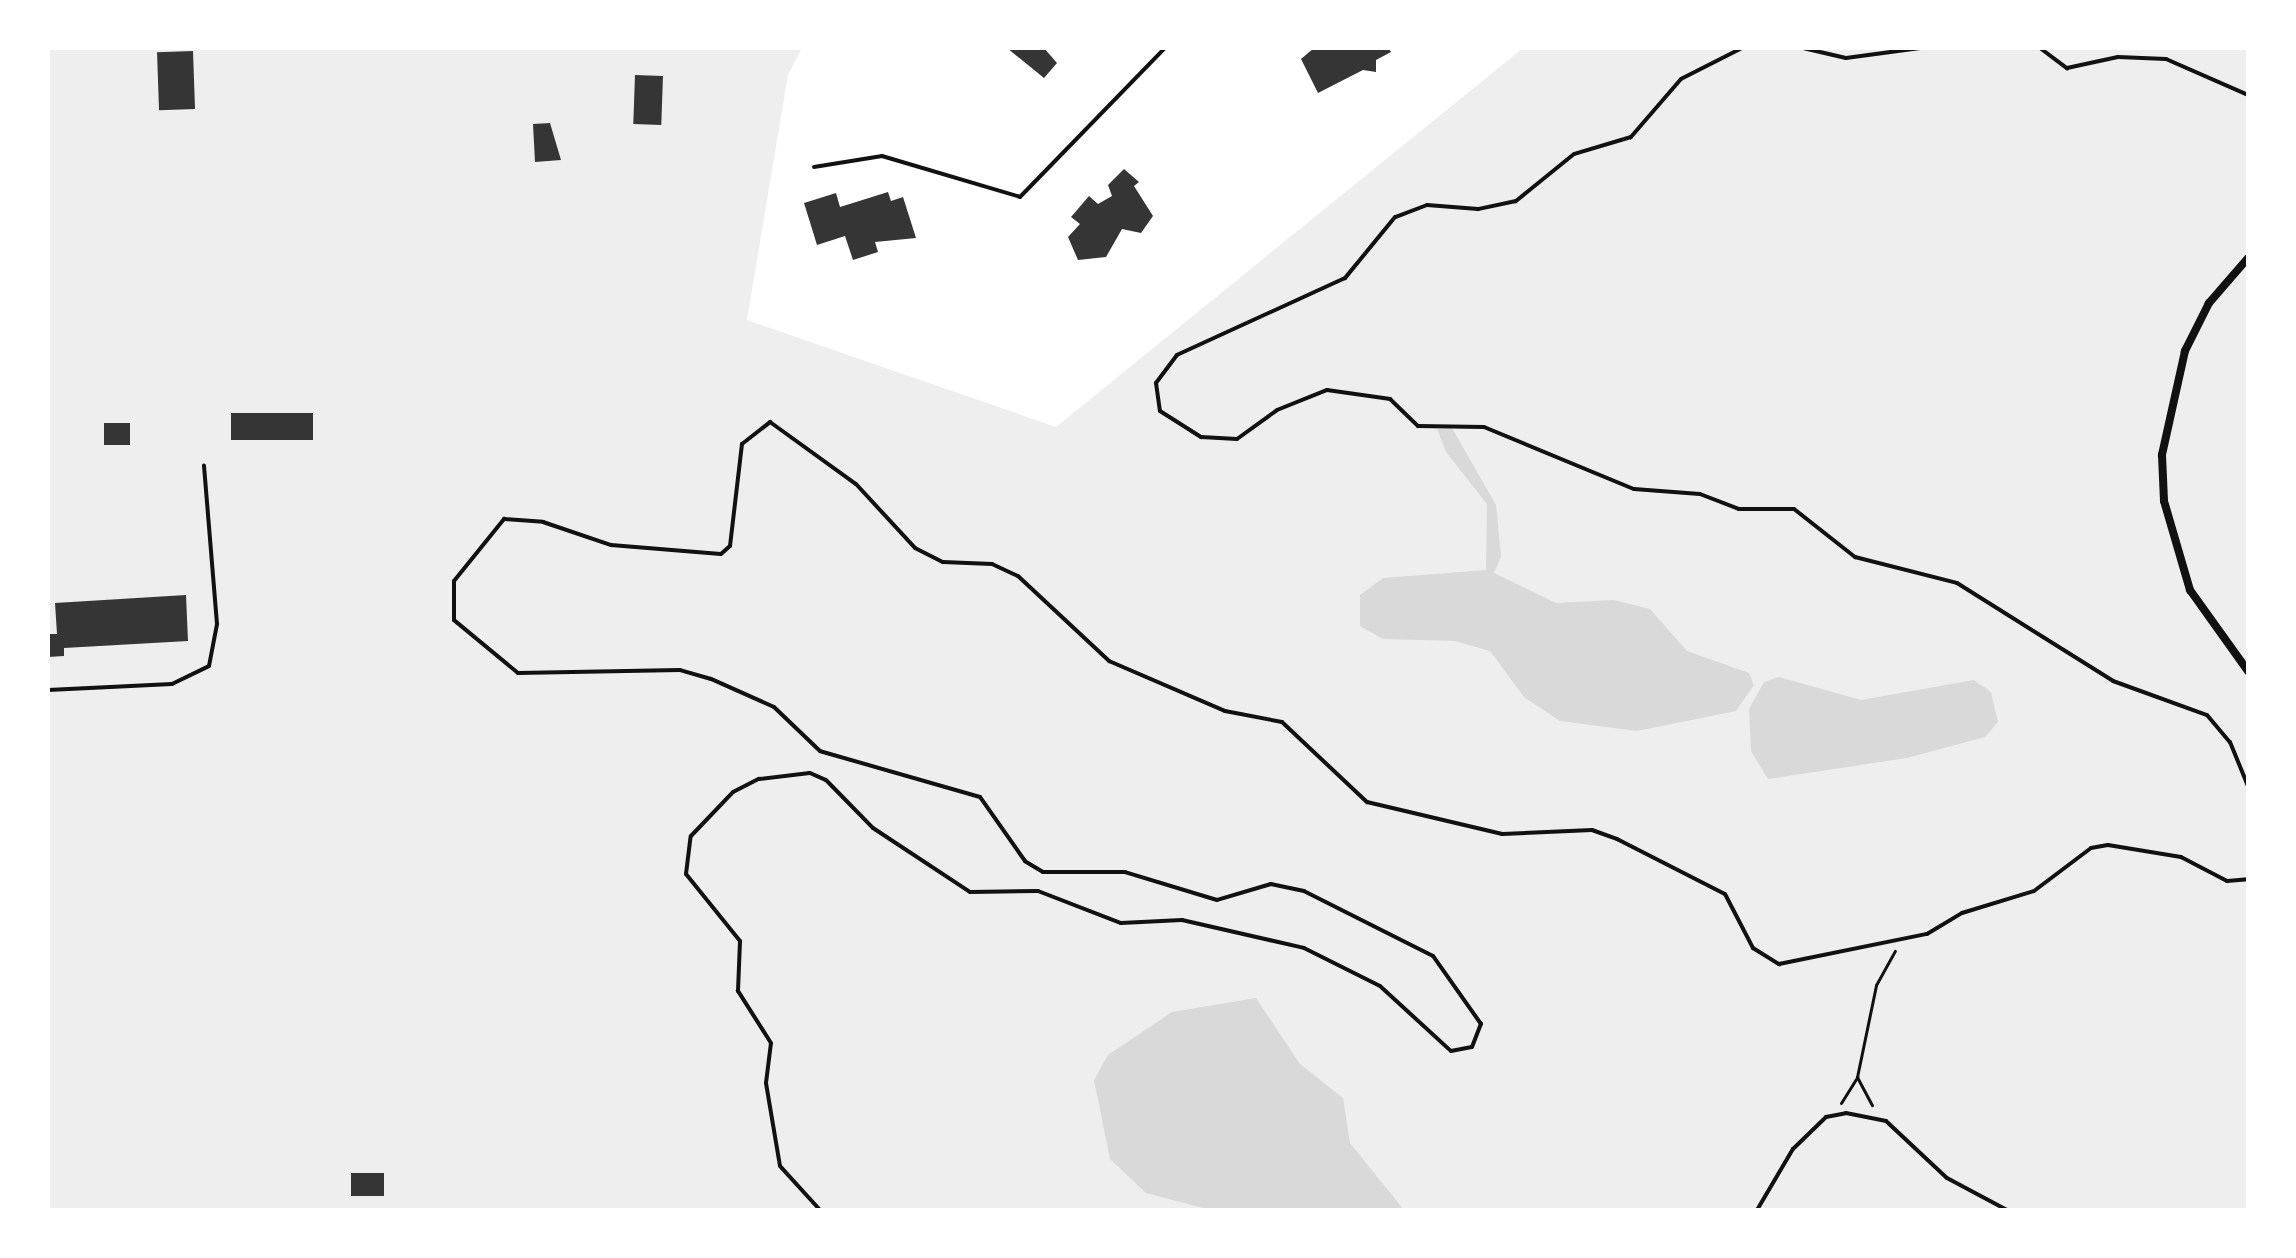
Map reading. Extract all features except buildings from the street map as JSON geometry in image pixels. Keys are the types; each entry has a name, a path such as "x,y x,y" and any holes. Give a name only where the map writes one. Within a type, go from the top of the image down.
{"street":[{"path":"2248,258 2209,303 2185,351 2162,455 2164,501 2190,590 2248,671"}],"lane":[{"path":"814,167 882,156 1020,197 1165,48"},
{"path":"1742,48 1681,79 1631,137 1574,154 1524,198 1478,209 1427,205 1395,217 1345,278 1177,355 1156,383 1160,411 1201,437 1237,439 1277,410 1327,390 1390,399 1418,426 1484,427 1634,489 1700,494 1739,509 1794,509 1855,557 1957,583 2113,681 2207,715 2230,742 2248,786"},
{"path":"1803,48 1846,58 1920,48"},
{"path":"2040,48 2067,68 2118,57 2166,59 2248,95"},
{"path":"820,1210 780,1166 766,1083 771,1043 738,991 740,941 686,874 691,836 733,792 759,779 810,773 826,780 873,828 970,892 1038,891 1121,923 1182,920 1304,948 1380,986 1451,1051 1472,1047 1481,1024 1433,956 1304,891 1271,884 1217,900 1125,872 1043,872 1025,861 980,797 820,751 774,707 723,684 680,670 518,673 454,620 454,581 504,519 543,522 611,545 721,554 730,546 742,444 770,422 856,484 915,548 943,562 992,564 1018,576 1109,661 1225,711 1282,722 1384,810 1457,818 1502,834 1592,830 1617,839 1725,894 1753,948 1779,964 1901,944 1962,913 2034,891 2091,848 2108,845 2181,857 2227,881 2248,879"},
{"path":"48,690 172,684 209,666 217,624 204,466"},
{"path":"1757,1210 1775,1169 1826,1117 1886,1121 1947,1178 2007,1210"}],"path":[{"path":"1826,1117 1857,1077 1876,985 1901,944"},
{"path":"1857,1077 1886,1121"}],"shaded area":[{"path":"48,48 802,48 788,75 747,320 1056,427 1523,48 2248,48 2248,1210 48,1210"},
{"path":"1452,428 1496,505 1501,557 1494,573 1556,603 1614,600 1650,609 1687,651 1749,673 1754,685 1736,711 1637,731 1560,721 1524,697 1490,651 1455,641 1383,639 1360,626 1360,595 1383,578 1486,570 1487,504 1446,452 1437,429"},
{"path":"1779,677 1861,700 1974,680 1991,692 1998,722 1985,737 1907,758 1768,779 1751,751 1749,709 1764,682"},
{"path":"1256,998 1300,1064 1343,1098 1350,1143 1404,1210 1211,1210 1146,1193 1110,1159 1094,1080 1108,1055 1172,1012"}]}
